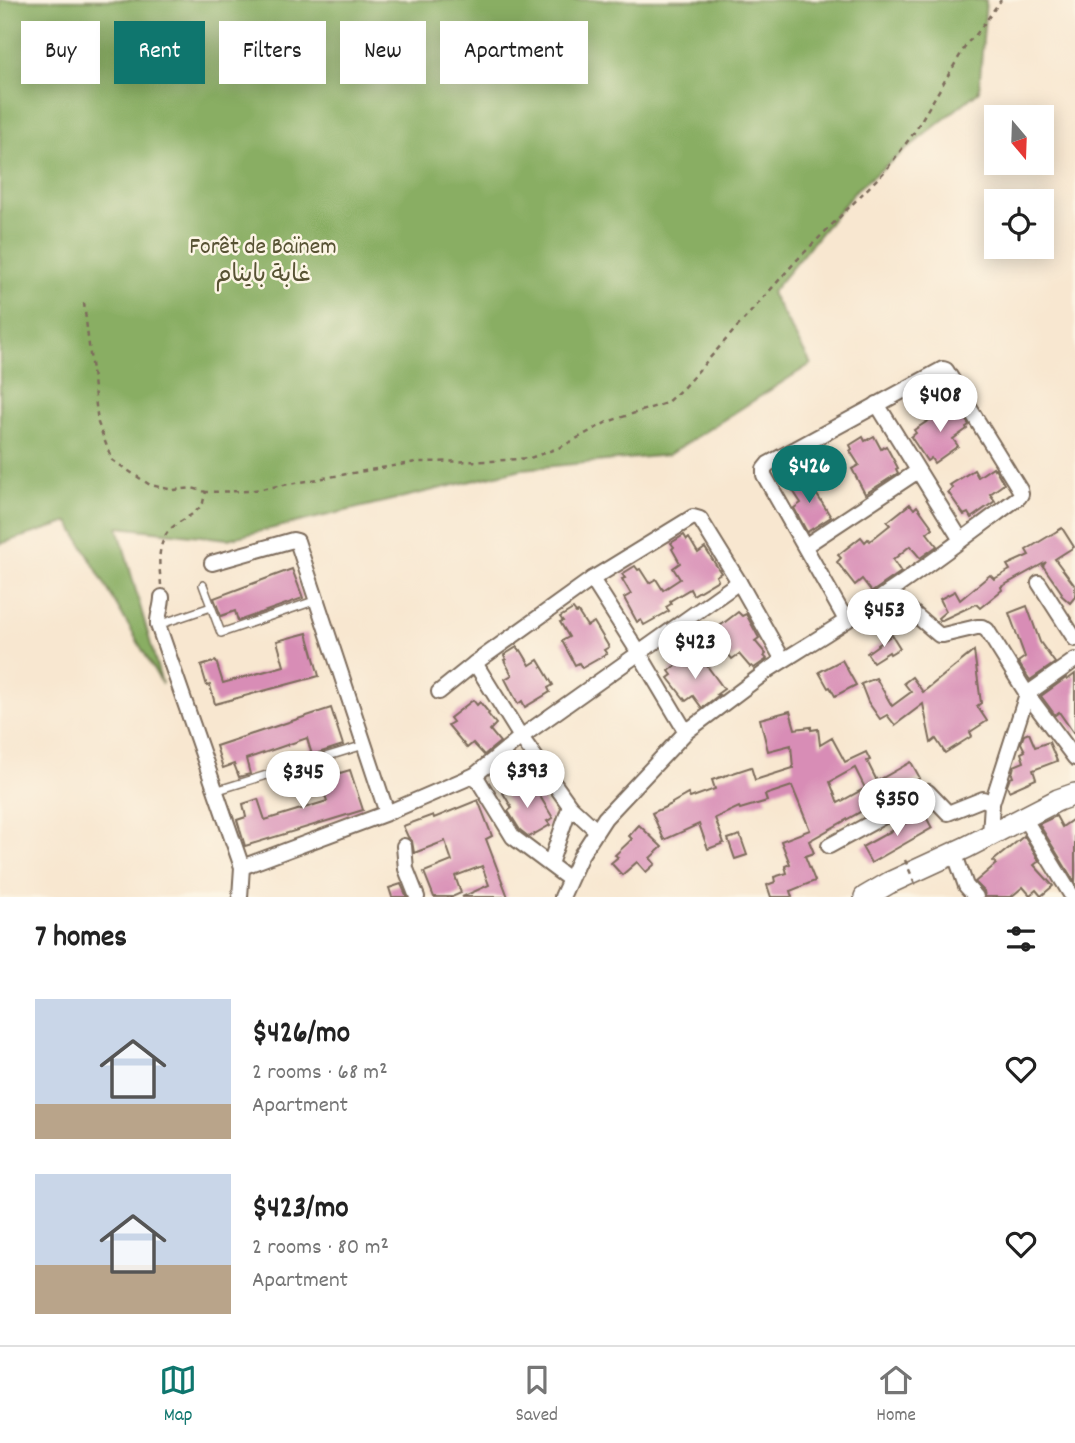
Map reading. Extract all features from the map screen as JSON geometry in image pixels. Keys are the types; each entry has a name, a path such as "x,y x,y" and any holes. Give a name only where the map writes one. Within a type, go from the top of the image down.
{"main road":[{"path":"867,897 889,883 1075,794"}],"street":[{"path":"562,897 569,879 605,818 686,732 783,660 846,620 889,592 1019,497 1020,490 1014,479 946,370 943,369 877,404 768,464 764,469 764,475 846,620"},
{"path":"877,404 961,540"},
{"path":"804,546 918,471"},
{"path":"439,692 592,579 693,517 700,519 783,660"},
{"path":"212,563 297,541 387,813"},
{"path":"592,579 686,732"},
{"path":"242,867 387,813 475,775 521,737 739,582"},
{"path":"1039,583 1075,639"},
{"path":"889,592 939,635 977,626 987,630 1027,694 1075,758"},
{"path":"162,597 158,625 242,867 240,897"},
{"path":"990,835 992,803 1027,694 1075,660"},
{"path":"475,663 521,737 570,806 597,830"},
{"path":"475,775 513,837 569,879"},
{"path":"829,846 928,792 948,813 983,799 992,803"},
{"path":"550,864 570,806"},
{"path":"1024,818 1072,896"},
{"path":"404,846 406,869 417,897"},
{"path":"954,852 966,886 976,897"}],"lane":[{"path":"203,584 221,633 317,600"},
{"path":"158,625 211,607"},
{"path":"215,791 365,745"}],"path":[{"path":"84,303 98,423 112,460 150,485 174,489 192,488 206,492 249,491 416,461 530,458 561,447 607,422 666,403 684,388 796,261 886,170 914,134 968,42 1001,0"},
{"path":"162,597 162,542 171,528 203,503 206,492"},
{"path":"905,860 916,886"}],"green space":[{"name":"Forêt de Baïnem غابة باينام","path":"0,0 986,0 979,91 857,189 771,293 811,364 668,455 522,469 228,539 118,527 162,684 69,522 0,544"}],"building":[{"path":"951,406 956,415 961,412 969,425 953,439 958,446 934,463 931,458 927,461 911,437 916,433 914,430"},
{"path":"874,436 881,449 886,446 898,473 865,494 852,469 859,465 850,451 850,445 863,437 865,441"},
{"path":"993,467 1004,484 990,494 995,501 971,518 968,513 964,515 948,492 953,488 950,485 974,470 978,477"},
{"path":"805,476 831,517 807,532 794,508 801,503 792,489 795,487 792,483"},
{"path":"910,504 914,509 917,506 933,528 927,533 937,546 920,558 910,546 893,560 901,572 872,592 862,579 855,585 837,562 841,558 838,555 861,537 865,542 868,539 870,541 890,525 887,522"},
{"path":"1062,528 1074,547 1055,559 1075,586 1075,597 1070,603 1061,595 1043,566 1046,562 1001,587 1002,590 980,608 976,604 940,621 938,618 946,611 940,599 955,591 960,600 990,575 994,579 1010,570 1007,565 1029,555 1026,550"},
{"path":"684,535 687,540 689,538 698,553 705,548 721,573 716,576 718,580 693,595 690,589 670,601 671,604 666,607 669,611 644,625 641,620 637,622 624,598 631,594 622,574 635,566 649,583 656,579 663,590 680,579 673,568 680,563 671,543"},
{"path":"292,569 303,598 238,621 235,611 221,616 214,598"},
{"path":"1027,606 1040,642 1055,663 1030,680 1018,662 1025,657 1009,613"},
{"path":"573,609 587,626 594,622 609,647 604,650 607,654 582,668 579,663 575,665 562,641 569,637 560,617"},
{"path":"738,612 742,616 746,614 759,638 755,641 766,654 764,656 767,659 754,668 739,654 732,659 714,637 719,633 716,629"},
{"path":"307,633 319,676 215,704 201,666 216,661 223,683 284,666 277,641"},
{"path":"892,635 900,648 873,662 867,653"},
{"path":"517,647 530,665 538,660 553,685 548,688 550,692 525,707 522,701 518,704 505,679 512,675 504,655"},
{"path":"974,651 981,703 977,706 987,721 970,732 972,736 945,753 936,739 931,743 923,704 895,725 887,715 880,719 868,702 861,684 876,678 892,706 911,692 904,683 912,677 923,692"},
{"path":"692,653 696,658 699,655 724,689 702,708 693,696 686,701 668,678 672,675 669,671"},
{"path":"842,660 856,685 835,696 819,672"},
{"path":"1075,674 1075,735 1059,712 1055,715 1041,696"},
{"path":"473,700 477,705 480,702 489,713 496,724 490,730 500,742 484,755 473,743 467,748 448,725 453,722 450,718"},
{"path":"331,708 343,745 312,755 307,738 246,759 250,774 239,777 234,764 223,768 216,746"},
{"path":"790,711 795,729 818,729 820,745 832,738 845,762 866,752 870,760 867,761 877,781 911,762 920,778 809,841 814,853 805,856 815,881 790,891 792,897 771,897 767,885 775,882 774,877 787,873 785,866 790,864 781,841 810,830 792,786 765,795 767,801 740,809 739,807 715,818 724,843 708,849 699,824 664,840 652,813 688,794 690,798 715,789 712,780 751,767 755,780 793,768 791,745 768,751 760,719","holes":["855,768 865,788 838,803 830,782"]},
{"path":"1029,733 1035,747 1049,742 1057,761 1033,770 1036,779 1009,791 1007,786 1013,777 1014,766 1024,762 1021,753 1025,751 1021,743 1024,735"},
{"path":"350,770 363,810 245,846 237,820 246,817 243,804 258,799 265,820 327,801 320,779"},
{"path":"516,780 521,783 530,798 538,793 553,818 547,821 550,825 529,837 520,830 508,811 512,808 503,793 506,792 503,788"},
{"path":"478,800 492,836 486,839 508,897 462,897 489,885 482,866 455,876 461,893 452,897 434,897 424,872 452,861 445,841 414,853 412,841 403,826 433,815 434,818"},
{"path":"924,813 932,828 871,863 862,847"},
{"path":"1056,816 1062,827 1075,818 1075,883 1039,824"},
{"path":"639,825 662,847 650,858 655,864 646,872 637,862 622,875 611,863 618,857 615,855 632,839 629,836"},
{"path":"740,835 747,855 735,859 728,839"},
{"path":"1024,836 1039,861 1034,865 1053,886 1041,896 1036,890 1030,895 1023,887 1011,897 985,897 984,891 975,882 996,864 993,861"},
{"path":"401,884 407,897 392,897 389,888"}]}
